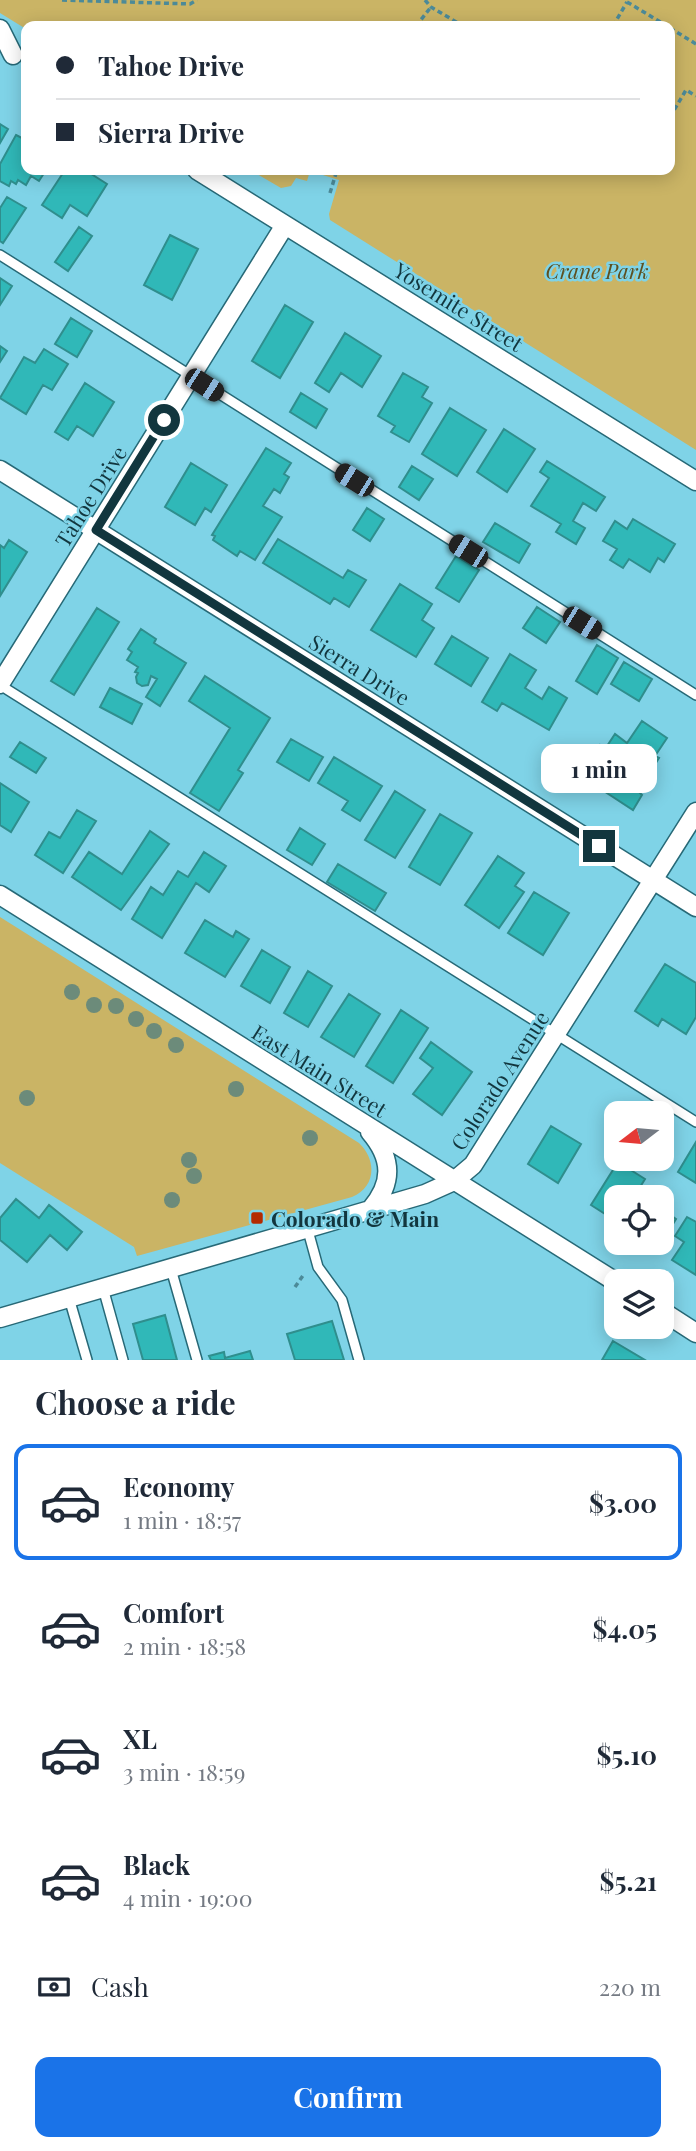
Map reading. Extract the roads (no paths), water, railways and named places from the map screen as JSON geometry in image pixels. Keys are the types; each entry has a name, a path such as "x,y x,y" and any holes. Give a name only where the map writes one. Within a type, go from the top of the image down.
{"street":[{"path":"0,29 13,57"},
{"name":"Yosemite Street","path":"205,175 696,481"},
{"name":"Tahoe Drive","path":"0,684 285,225"},
{"name":"Sierra Drive","path":"0,470 696,906"},
{"name":"Colorado Avenue","path":"1,1315 172,1269 425,1194 454,1181 473,1165 696,812"},
{"name":"East Main Street","path":"0,895 604,1275"},
{"path":"363,1124 382,1149 388,1169 385,1189 371,1209"},
{"path":"674,1319 696,1333"}],"lane":[{"path":"0,255 696,695"},
{"path":"0,684 696,1122"},
{"path":"307,1227 318,1267 342,1300 359,1360"},
{"path":"172,1269 197,1360"},
{"path":"103,1288 122,1360"},
{"path":"69,1298 87,1360"}],"place":[{"name":"Colorado & Main","path":"257,1218"}],"park label":[{"name":"Crane Park","path":"597,270"}]}
